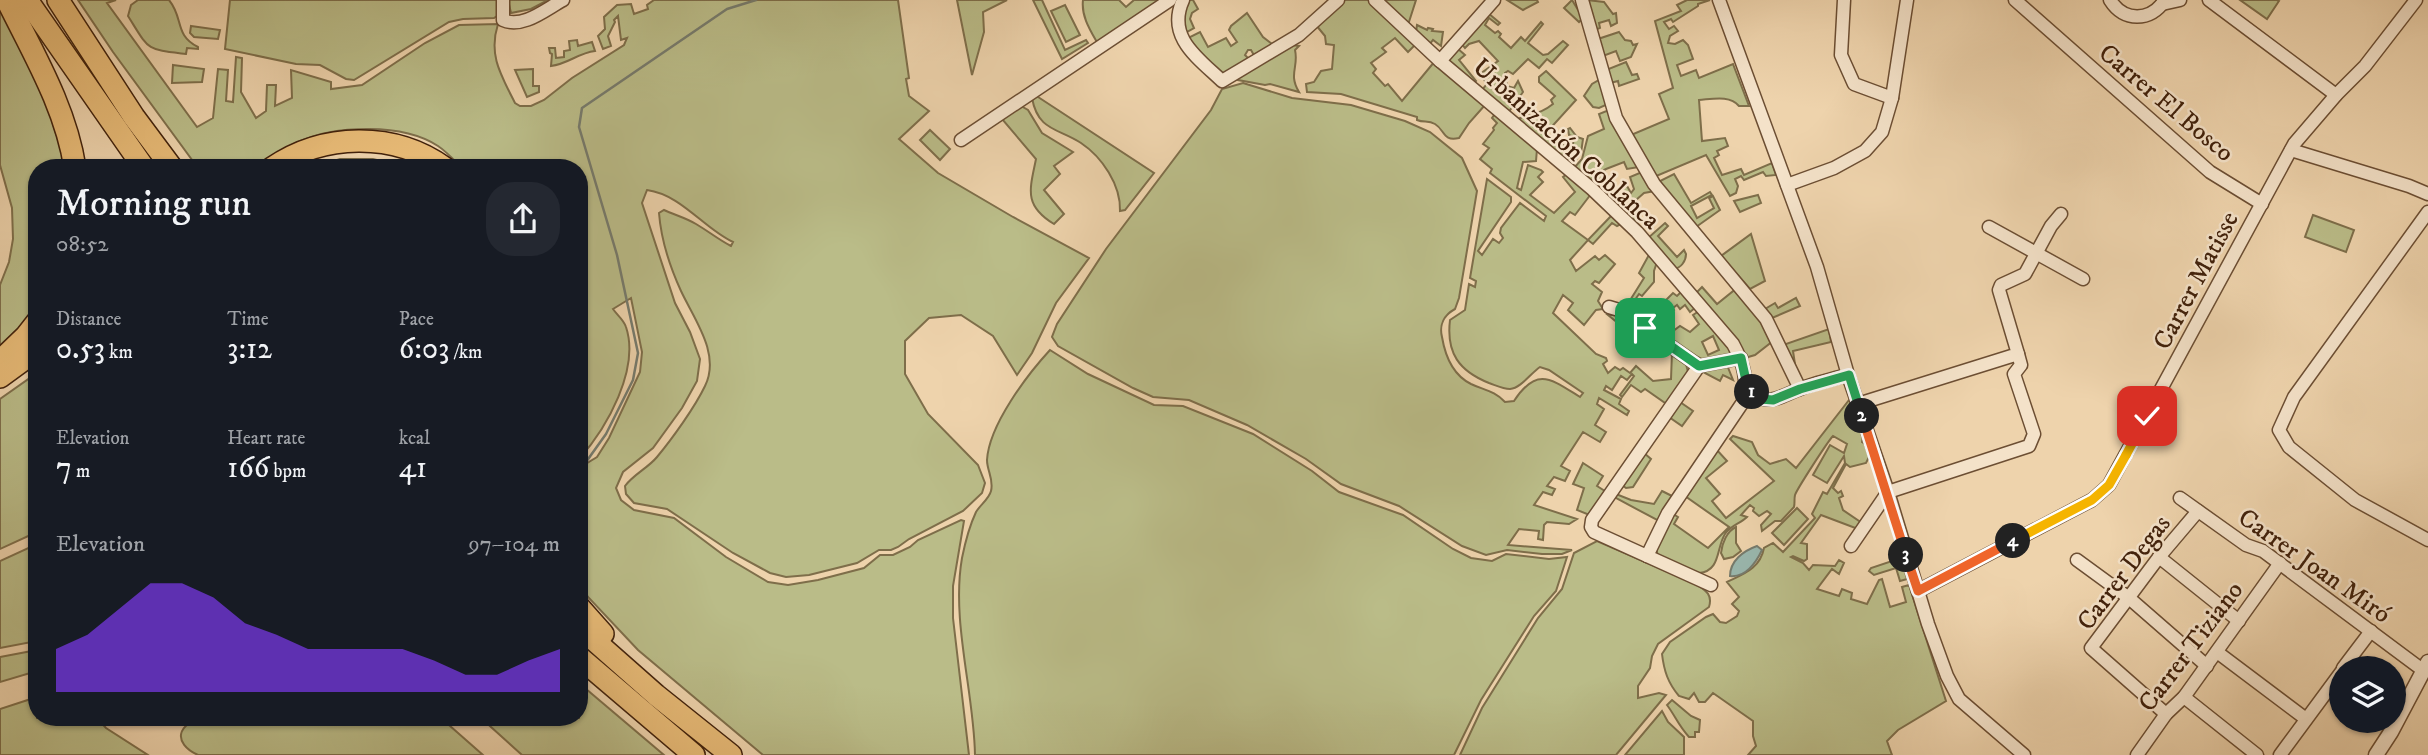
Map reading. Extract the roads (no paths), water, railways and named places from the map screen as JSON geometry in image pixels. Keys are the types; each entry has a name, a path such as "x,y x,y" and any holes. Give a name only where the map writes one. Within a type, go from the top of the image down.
{"highway":[{"path":"7,0 59,112 72,159"},
{"path":"27,0 138,159"},
{"path":"58,0 166,159"},
{"path":"93,55 122,89 173,159"},
{"path":"288,159 310,147 357,141 381,142 414,151 429,159"},
{"path":"304,159 328,149 356,147 380,148 413,159"},
{"path":"0,361 28,333"},
{"path":"0,370 28,350"},
{"path":"0,377 28,357"},
{"path":"0,384 28,367"},
{"path":"588,617 614,646 650,679 656,695"},
{"path":"588,635 656,695 731,755"},
{"path":"588,665 694,755"},
{"path":"588,678 653,732 673,738"}],"street":[{"path":"503,0 503,20 510,23 527,20 563,0"},
{"path":"961,140 1170,0"},
{"path":"1183,0 1177,24 1181,36 1189,48 1222,81 1299,35 1338,0"},
{"name":"Urbanización Coblanca","path":"1375,0 1440,61 1592,189 1637,232 1733,344 1741,358 1747,385"},
{"name":"Urbanización Coblanca","path":"1440,61 1493,0"},
{"path":"1719,0 1822,284 1858,404 1947,676 1959,699 2024,755"},
{"path":"1844,0 1841,55 1854,84 1892,99"},
{"path":"1787,185 1834,168 1865,152 1882,132 1892,99 1907,0"},
{"name":"Carrer El Bosco","path":"2015,0 2210,172 2262,204"},
{"path":"2110,0 2116,9 2134,17 2148,16 2163,2 2180,0"},
{"path":"2209,0 2336,95"},
{"name":"Carrer Matisse","path":"1918,591 2092,500 2109,485 2291,150 2336,95 2365,66 2416,0"},
{"name":"Urbanización Coblanca","path":"1582,1 1616,118 1654,184 1766,319 1800,389"},
{"path":"2291,150 2428,194"},
{"path":"2428,212 2294,397 2279,430 2289,447 2355,500 2428,540"},
{"path":"1851,546 1888,492 2029,446 2034,434 2014,374 2021,365 1999,290 2001,285 2025,274 2051,226 2061,214"},
{"path":"1989,227 2083,279"},
{"path":"1609,307 1619,310 1699,366"},
{"path":"1858,404 2018,354"},
{"path":"1711,585 1594,532 1591,527 1592,520 1699,366 1741,358"},
{"path":"1747,385 1760,399 1773,400 1849,375"},
{"path":"1647,556 1668,513 1743,402 1747,385"},
{"name":"Carrer Joan Miró","path":"2180,498 2246,545 2263,551 2371,631 2426,666"},
{"name":"Carrer Degas","path":"2166,714 2091,648 2198,511"},
{"path":"2160,557 2239,621"},
{"path":"2077,560 2129,598 2207,666"},
{"name":"Carrer Tiziano","path":"2137,755 2166,714 2184,697 2280,563"},
{"path":"2352,656 2371,631"},
{"path":"2217,652 2306,719"},
{"path":"2376,755 2426,666"},
{"path":"2280,755 2329,688"},
{"path":"2184,697 2258,755"},
{"path":"2003,755 2013,746"}],"water":[{"path":"1757,546 1762,550 1753,564 1740,575 1730,576 1738,557"}],"waterway":[{"path":"588,459 606,434 633,380 638,353 617,255 579,127 582,108 727,9 756,0"}]}
